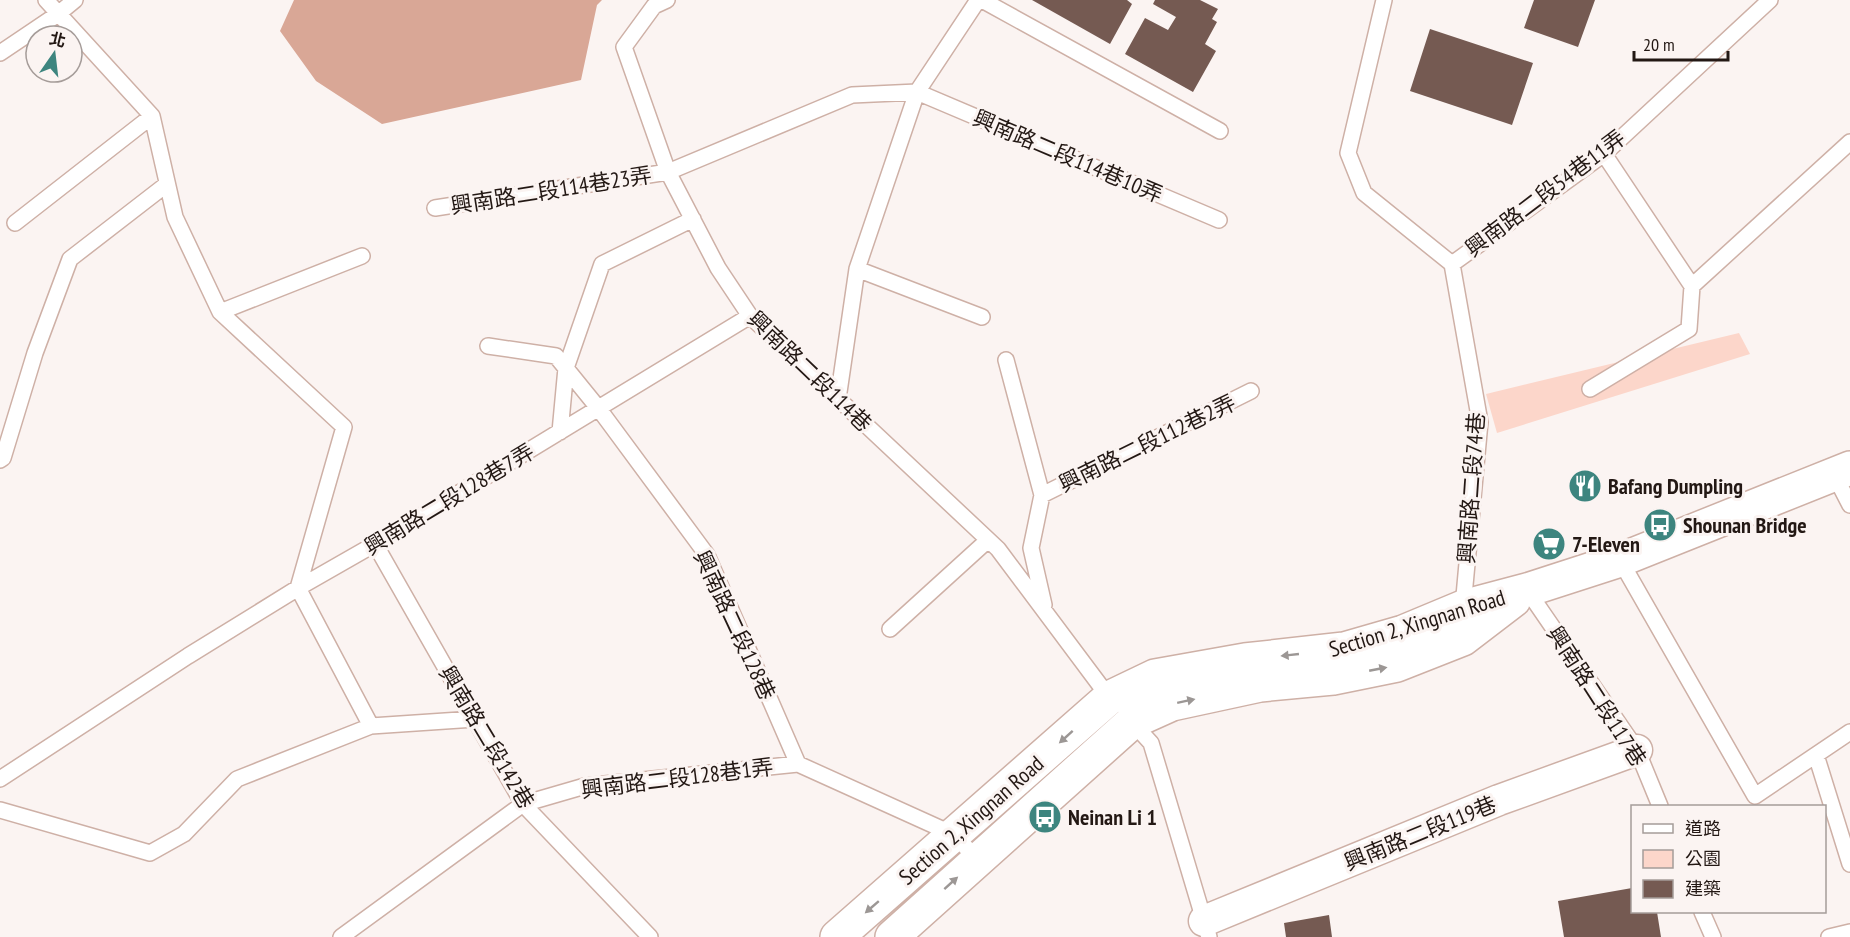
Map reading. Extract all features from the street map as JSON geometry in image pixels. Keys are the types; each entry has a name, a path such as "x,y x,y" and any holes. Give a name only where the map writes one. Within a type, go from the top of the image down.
{"street":[{"path":"1527,590 1620,560 1842,471"},
{"name":"Section 2, Xingnan Road","path":"837,937 1109,698 1155,676 1245,660 1344,650 1403,632 1463,607 1527,590"},
{"name":"Section 2, Xingnan Road","path":"892,937 1132,722 1183,701 1260,685 1333,678 1397,665 1463,639 1527,590"},
{"name":"興南路二段119巷","path":"1206,929 1499,800 1637,750"}],"lane":[{"path":"46,0 152,116 175,217 220,312 344,427 298,588 371,726"},
{"path":"0,53 75,0"},
{"name":"興南路二段114巷","path":"667,0 654,6 624,47 668,172 718,268 750,316 998,549 1109,698 1151,743 1206,929"},
{"path":"838,399 857,269 917,92 980,0 1220,131"},
{"path":"1383,0 1348,153 1364,193 1452,264"},
{"name":"興南路二段54巷11弄","path":"1452,264 1604,154 1770,0"},
{"name":"興南路二段114巷23弄","path":"435,207 668,172 852,95 917,92"},
{"name":"興南路二段114巷10弄","path":"917,92 1219,219"},
{"path":"15,222 152,116"},
{"path":"1692,286 1850,142"},
{"path":"1590,389 1689,329 1692,286 1604,154"},
{"path":"0,460 3,458 35,353 70,260 167,184"},
{"path":"560,432 566,368 602,264 693,219"},
{"path":"220,312 362,256"},
{"name":"興南路二段74巷","path":"1452,264 1480,422 1463,607"},
{"path":"857,269 981,317"},
{"name":"興南路二段128巷7弄","path":"0,780 188,656 750,316"},
{"name":"興南路二段128巷","path":"488,346 556,356 599,409 707,555 798,764"},
{"path":"1006,360 1042,495 1031,548 1046,612"},
{"name":"興南路二段112巷2弄","path":"1042,495 1251,391"},
{"path":"1842,471 1850,505"},
{"path":"890,628 988,540"},
{"name":"興南路二段142巷","path":"375,544 523,804 650,937"},
{"path":"1620,560 1755,796 1850,732"},
{"name":"興南路二段117巷","path":"1527,590 1637,750 1659,805"},
{"path":"0,810 150,853 184,834 237,779 371,726 474,719"},
{"path":"1816,755 1850,864"},
{"path":"798,764 955,835 977,860"},
{"name":"興南路二段128巷1弄","path":"340,937 523,804 585,786 798,764"},
{"path":"1702,913 1713,937"},
{"path":"1829,937 1850,932"}],"green space":[{"path":"1739,333 1750,354 1497,433 1486,394"}],"shaded area":[{"path":"294,0 602,0 597,5 581,80 382,124 316,81 280,31"}],"building":[{"path":"1032,0 1127,0 1132,4 1110,44"},
{"path":"1155,0 1200,0 1218,9 1212,19 1217,22 1205,44 1216,51 1193,92 1125,54 1145,18 1168,30 1176,17 1153,4"},
{"path":"1534,0 1595,0 1578,47 1524,28"},
{"path":"1430,29 1533,63 1512,125 1410,91"},
{"path":"1631,888 1631,913 1657,913 1661,937 1564,937 1558,901"},
{"path":"1329,915 1332,937 1286,937 1284,923"}],"place":[{"name":"Bafang Dumpling","path":"1585,486"},
{"name":"Shounan Bridge","path":"1660,525"},
{"name":"7-Eleven","path":"1549,544"},
{"name":"Neinan Li 1","path":"1045,817"}]}
